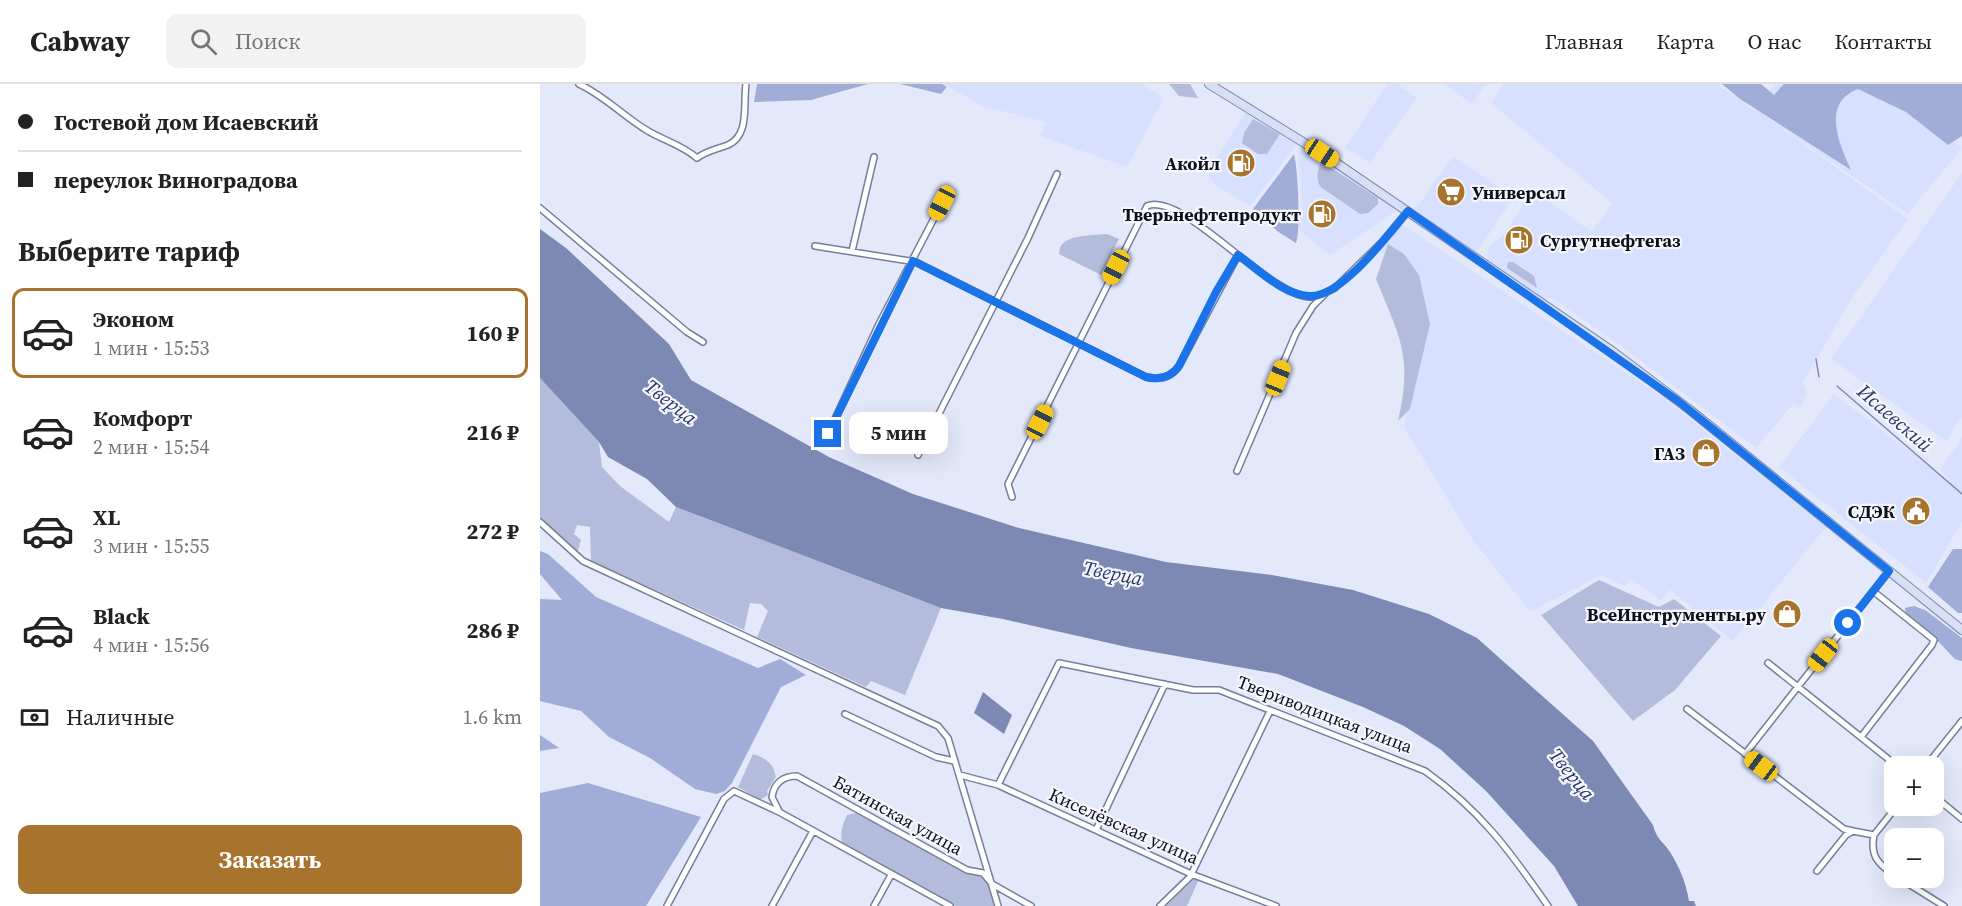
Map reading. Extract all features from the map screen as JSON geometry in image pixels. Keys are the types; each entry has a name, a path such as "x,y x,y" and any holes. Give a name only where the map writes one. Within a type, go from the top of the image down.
{"main road":[{"path":"1209,84 1288,131 1408,211 1678,401 1962,630"}],"street":[{"path":"579,84 615,105 647,130 685,148 697,158 736,141 743,133 746,84"},
{"path":"852,251 874,157"},
{"path":"918,455 997,301 1057,174"},
{"path":"828,434 942,203"},
{"path":"1012,497 1008,484 1144,208 1150,204 1163,205 1190,219 1272,280 1296,293 1308,297 1328,292"},
{"path":"540,208 687,332 703,342"},
{"path":"1237,471 1296,333 1312,306 1352,273 1408,211"},
{"path":"815,246 913,261 1146,377 1165,377 1179,366 1216,292 1238,255"},
{"path":"540,522 583,561 938,726 948,738 998,906"},
{"path":"1745,754 1889,571"},
{"path":"1861,737 1934,640 1873,591"},
{"name":"Твериводицкая улица","path":"998,784 1059,663 1193,690 1219,690 1425,771 1454,791 1492,828 1548,906"},
{"path":"1768,663 1885,756"},
{"path":"1096,830 1165,684"},
{"path":"1687,710 1844,829 1874,835"},
{"path":"1160,906 1191,874 1192,867 1270,711"},
{"path":"844,714 936,758 954,761"},
{"path":"1934,756 1962,721"},
{"name":"Киселёвская улица","path":"960,775 998,784 1191,874 1276,906"},
{"name":"Батинская улица","path":"781,813 773,803 773,791 785,777 797,776 967,870 983,873 992,884 1031,906"},
{"path":"667,906 729,793 738,792 781,813 950,906"},
{"path":"1944,804 1962,819"},
{"path":"1884,867 1875,860 1872,849 1874,835 1890,816"},
{"path":"772,906 813,831"},
{"path":"1817,871 1846,835 1853,831"},
{"path":"874,906 891,875"},
{"path":"1915,888 1944,906"}],"shaded area":[{"path":"757,84 868,84 811,100 754,102"},
{"path":"900,84 942,84 947,87 941,94"},
{"path":"944,84 1141,84 1164,98 1127,167 1040,136 1046,122 982,106"},
{"path":"1169,84 1190,84 1198,98 1179,96"},
{"path":"1387,84 1397,84 1417,98 1370,163 1345,148"},
{"path":"1444,84 1486,84 1472,104"},
{"path":"1504,84 1717,84 1755,111 1775,84 1877,84 1962,148 1908,214 1767,118 1908,219 1852,298 1803,382 1807,394 1801,407 1794,403 1756,448 1628,351 1549,296 1545,302 1486,261 1489,247 1505,233 1533,190 1592,232 1612,203 1491,103"},
{"path":"1722,84 1761,84 1774,95 1784,84 1962,84 1962,136 1948,145 1906,112 1858,89 1847,95 1836,114 1838,137 1851,170 1740,99"},
{"path":"1247,110 1299,142 1399,209 1330,255 1296,227 1302,214 1298,143 1250,206 1214,184 1209,177 1210,169"},
{"path":"1253,119 1280,134 1267,154 1258,154 1242,143 1244,133"},
{"path":"1294,154 1298,200 1296,243 1277,231 1253,209"},
{"path":"1453,156 1514,197 1476,253 1414,211"},
{"path":"1322,162 1378,198 1378,204 1368,213 1360,214 1322,188 1318,175"},
{"path":"1962,173 1962,417 1946,441 1831,359"},
{"path":"1401,224 1658,394 1826,527 1733,641 1670,590 1661,601 1631,579 1624,586 1601,575 1530,612 1472,539 1404,427 1417,355 1403,269 1380,252"},
{"path":"1107,234 1119,239 1101,275 1059,254 1060,247 1070,239"},
{"path":"1388,244 1404,254 1419,275 1430,324 1410,409 1398,421 1404,380 1402,348 1376,279"},
{"path":"1508,262 1513,262 1534,276 1537,288 1507,268"},
{"path":"540,378 599,442 602,467 620,486 669,522 676,507 941,608 905,695 871,681 866,687 757,637 768,611 761,604 750,603 744,630 591,561 590,527 577,525 574,534 581,540 577,554 540,517"},
{"path":"1834,394 1954,485 1940,470 1962,437 1962,522 1926,583 1779,467"},
{"path":"1953,549 1962,549 1962,613 1958,613 1928,587"},
{"path":"540,551 548,554 596,597 758,668 780,659 806,675 781,687 732,783 725,791 716,794 695,789 650,758 609,737 581,711 540,701 540,599 562,600 540,574"},
{"path":"1599,580 1659,607 1674,599 1721,636 1675,690 1633,721 1541,615"},
{"path":"1914,606 1925,610 1962,638 1962,661 1955,659 1931,634 1906,615 1905,608"},
{"path":"540,735 559,748 540,751"},
{"path":"753,754 769,762 776,777 767,791 768,795 760,800 738,787"},
{"path":"588,783 701,817 646,906 540,906 540,793"},
{"path":"856,813 966,872 985,879 990,886 995,906 956,906 843,846 841,834 845,819 847,815"},
{"path":"1194,879 1199,879 1187,906 1166,906"}],"water":[{"name":"Тверца","path":"540,229 566,248 669,344 691,380 829,457 913,494 1019,528 1166,562 1272,575 1353,590 1429,614 1477,638 1593,741 1670,852 1682,876 1689,901 1694,901 1696,906 1578,906 1554,866 1486,791 1440,749 1404,726 1363,707 1278,674 1131,648 1003,619 941,608 676,507 647,479 608,457 599,442 540,378"},
{"path":"983,692 1012,715 1004,734 974,713"}],"waterway":[{"name":"Исаевский","path":"1816,359 1819,377"},
{"name":"Исаевский","path":"1837,386 1962,494"}],"place":[{"name":"Акойл","path":"1241,163"},
{"name":"Универсал","path":"1451,192"},
{"name":"Тверьнефтепродукт","path":"1322,214"},
{"name":"Сургутнефтегаз","path":"1519,240"},
{"name":"ГАЗ","path":"1706,453"},
{"name":"СДЭК","path":"1916,511"},
{"name":"ВсеИнструменты.ру","path":"1787,614"}],"route":[{"path":"828,434 879,324 913,261 1151,379 1172,374 1179,366 1216,292 1238,255 1278,284 1308,297 1317,296 1335,288 1352,273 1408,211 1612,351 1678,401 1889,571 1848,623"}]}
